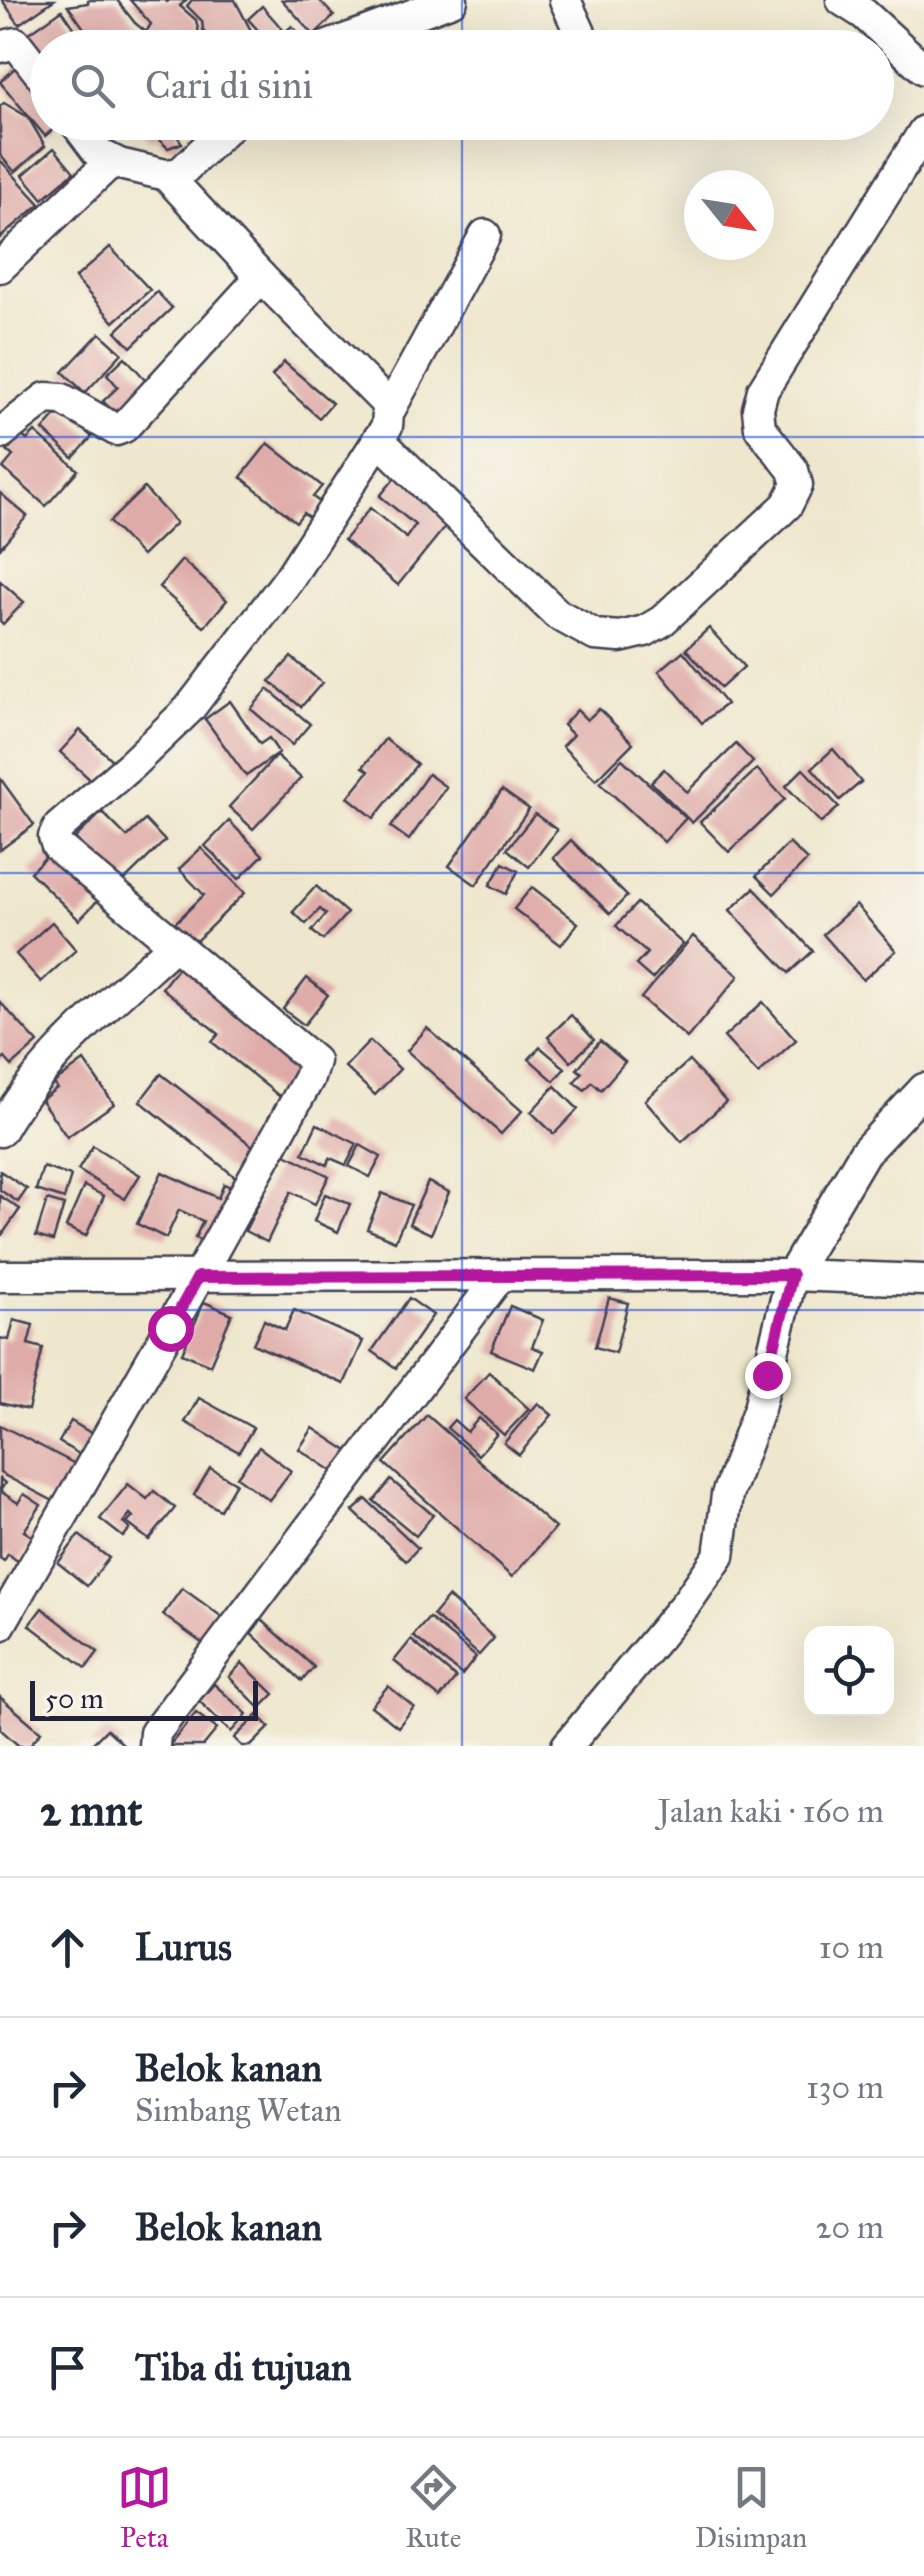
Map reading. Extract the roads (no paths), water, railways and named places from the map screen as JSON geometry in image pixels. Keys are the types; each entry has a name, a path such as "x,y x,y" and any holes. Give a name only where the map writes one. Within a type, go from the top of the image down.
{"street":[{"path":"371,30 452,0"},
{"path":"564,0 578,30"},
{"path":"842,0 882,30"},
{"path":"894,41 924,68"},
{"path":"0,47 16,44 30,62"},
{"path":"166,175 385,402 383,426 557,614 595,635 620,637 645,631 662,621 787,505 797,485 793,470 760,428 758,409 763,390 924,131"},
{"path":"89,140 100,154 112,160 166,175 180,173 215,140"},
{"path":"0,268 112,160"},
{"path":"0,1625 309,1078 314,1060 57,846 54,837 58,827 132,764 188,708 288,580 383,426 486,234"},
{"path":"0,434 46,398 62,399 116,430 124,427 261,277"},
{"path":"0,1131 21,1095 56,1055 175,944"},
{"path":"580,1742 719,1556 727,1495 759,1408 792,1275 864,1152 924,1089"},
{"path":"0,1276 792,1275 924,1280"},
{"path":"154,1746 155,1733 500,1276"}]}
